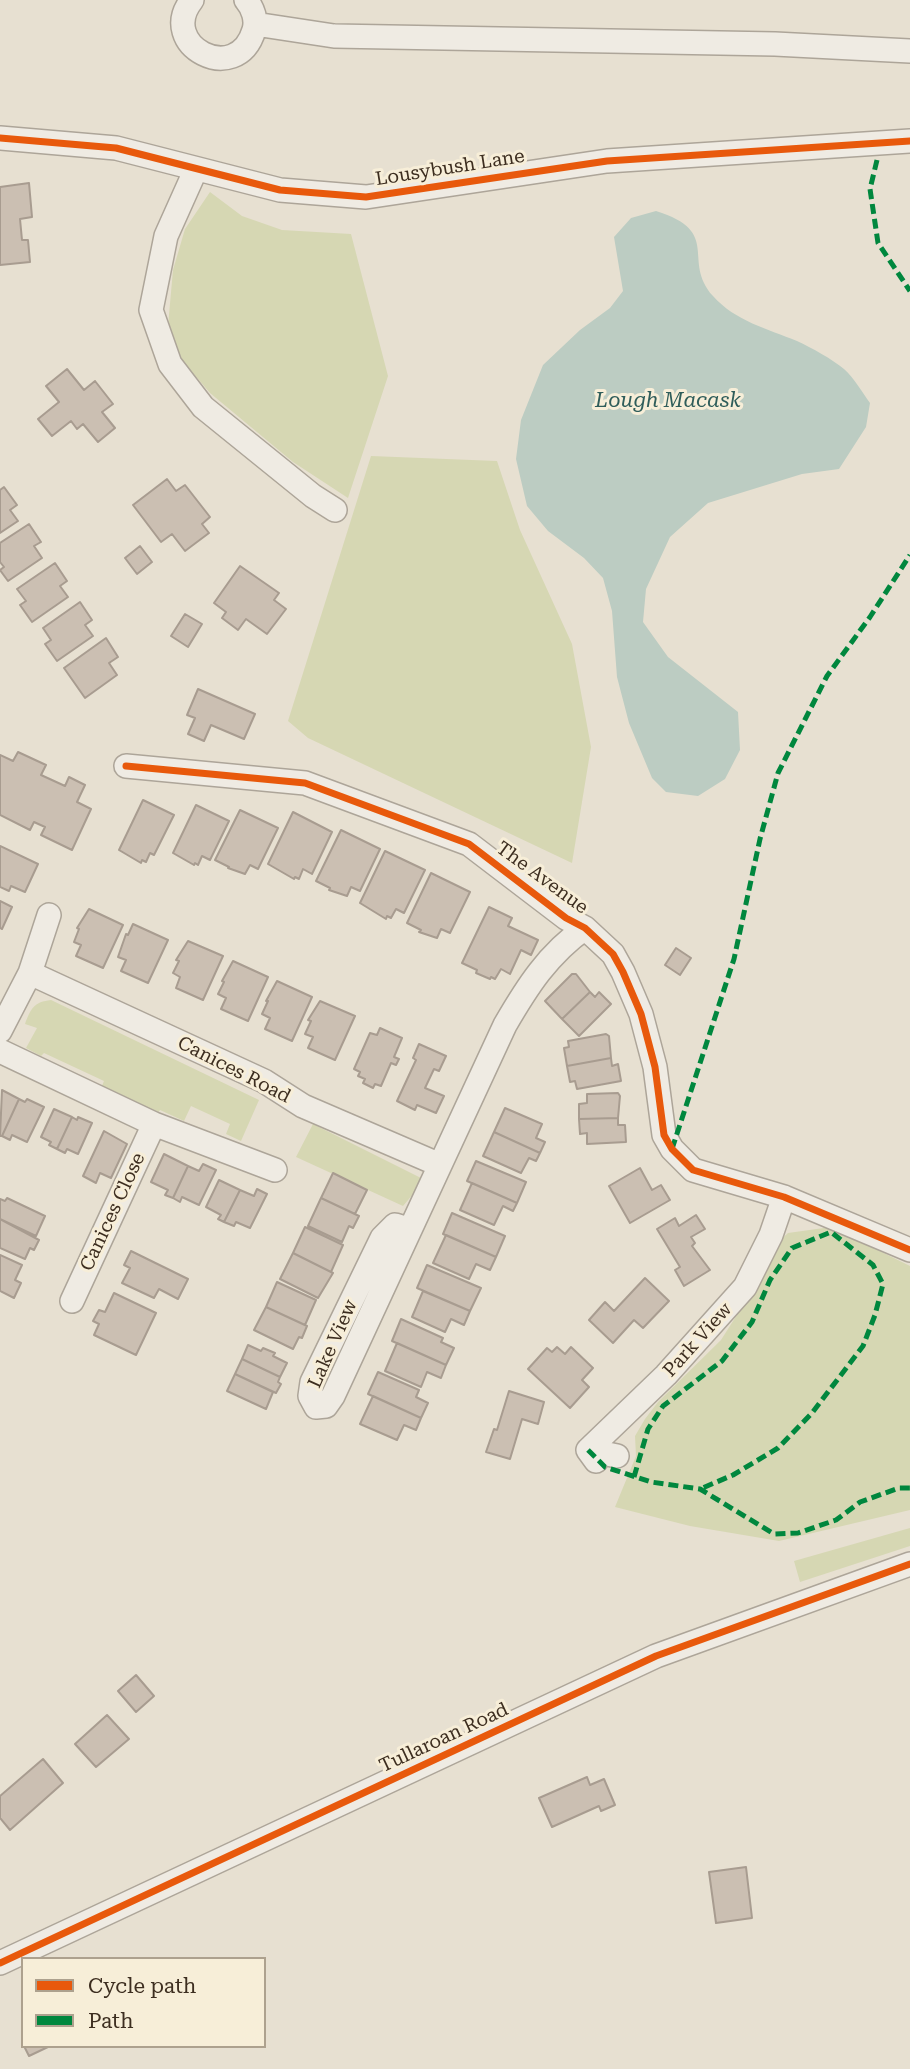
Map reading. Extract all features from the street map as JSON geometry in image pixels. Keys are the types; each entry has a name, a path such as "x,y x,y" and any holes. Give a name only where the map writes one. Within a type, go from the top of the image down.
{"street":[{"path":"192,0 186,8 183,26 189,43 202,55 220,59 237,54 250,41 256,24 252,6 246,0"},
{"path":"256,24 334,36 775,44 910,51"},
{"name":"Lousybush Lane","path":"0,138 116,149 280,190 366,197 607,161 910,141"},
{"path":"196,169 166,236 151,310 170,364 203,407 313,496 335,510"},
{"name":"The Avenue","path":"125,766 305,783 470,844 566,918 585,928 613,954 624,972 641,1014 654,1067 664,1135 672,1149 693,1170 784,1197 910,1250"},
{"path":"0,1031 30,972 49,915"},
{"name":"Lake View","path":"408,1229 395,1225 382,1238 312,1382 310,1396 316,1407 326,1406 333,1396 477,1082 521,996 563,944 585,928"},
{"name":"Canices Road","path":"30,972 264,1081 303,1106 440,1165"},
{"path":"0,1051 154,1124 275,1170"},
{"name":"Canices Close","path":"72,1301 154,1124"},
{"name":"Park View","path":"600,1456 666,1375 745,1287 771,1235 784,1197"},
{"name":"Tullaroan Road","path":"0,1963 656,1656 910,1564"}],"green space":[{"path":"210,192 242,216 282,230 351,234 388,376 348,498 293,462 210,393 181,359 168,326 173,270 185,229"},
{"path":"371,456 497,461 520,530 572,644 591,747 572,863 308,738 288,721"},
{"path":"51,1000 259,1100 241,1141 226,1134 230,1124 191,1106 184,1121 160,1110 157,1115 101,1088 104,1081 44,1053 41,1056 26,1048 37,1028 25,1024 29,1014 37,1004"},
{"path":"313,1124 421,1178 414,1193 403,1206 296,1157"},
{"path":"831,1227 910,1266 910,1510 779,1541 690,1526 615,1507 636,1456 635,1436 645,1419 658,1402 721,1340 766,1269 774,1246 788,1233"},
{"path":"910,1528 910,1546 800,1582 794,1561"}],"water":[{"name":"Lough Macask","path":"656,211 689,228 698,248 704,283 722,305 742,318 797,341 834,361 851,377 870,403 866,427 839,469 802,474 708,503 670,537 646,589 643,622 668,657 738,712 740,750 725,779 698,796 666,792 652,778 629,723 617,677 612,611 603,578 584,558 548,531 527,506 516,459 521,420 543,365 580,330 610,308 623,291 614,237 631,218"}],"building":[{"path":"29,183 32,217 20,219 22,240 28,240 30,262 0,265 0,187"},
{"path":"67,369 84,390 95,381 113,404 102,412 115,428 98,442 83,424 77,429 71,421 52,436 38,419 59,402 46,386"},
{"path":"167,479 176,491 185,485 210,517 202,524 209,533 185,551 172,534 161,542 133,505"},
{"path":"4,487 17,505 10,510 18,521 0,533 0,490"},
{"path":"29,524 41,542 34,546 42,558 8,581 0,570 4,567 0,562 0,543"},
{"path":"140,546 152,562 137,574 125,558"},
{"path":"55,563 67,581 60,586 68,597 32,622 20,605 26,601 17,589"},
{"path":"240,566 279,593 274,600 286,609 267,634 246,619 238,630 222,618 226,612 214,603"},
{"path":"80,602 92,620 85,625 93,636 57,661 45,644 51,640 43,628"},
{"path":"185,614 202,624 188,647 171,636"},
{"path":"106,638 118,657 109,663 117,675 85,698 64,668"},
{"path":"198,689 255,714 244,739 211,725 204,741 188,734 195,718 187,715"},
{"path":"18,752 46,765 41,775 65,786 69,777 85,785 77,802 91,809 72,850 41,835 45,827 34,822 30,830 0,815 0,755 13,761"},
{"path":"143,800 174,815 154,855 150,853 146,862 142,860 141,863 119,850"},
{"path":"196,805 229,821 210,860 202,856 198,865 194,865 173,853"},
{"path":"240,810 278,828 258,869 250,865 245,874 215,860"},
{"path":"293,812 332,832 312,874 303,869 299,879 294,879 268,864"},
{"path":"341,830 380,849 360,891 351,887 347,896 329,890 330,888 316,881"},
{"path":"0,846 38,864 25,892 11,886 9,891 0,887"},
{"path":"385,851 425,870 404,913 396,909 391,918 387,916 386,919 360,903"},
{"path":"431,873 470,892 450,933 441,929 437,938 419,932 421,930 407,923"},
{"path":"0,901 12,907 2,929 0,928"},
{"path":"489,907 512,918 508,926 538,940 531,955 521,950 510,974 501,969 495,979 476,973 477,970 462,963"},
{"path":"89,909 123,925 103,968 76,956 81,945 74,942 79,929 77,928"},
{"path":"133,924 168,940 148,983 121,971 126,960 118,957 126,934 128,935"},
{"path":"188,941 223,956 203,1000 176,988 180,977 173,973 179,961 176,960"},
{"path":"676,948 691,958 680,975 665,965"},
{"path":"233,961 268,977 248,1021 221,1009 226,998 218,994"},
{"path":"572,974 576,974 590,992 562,1019 545,1001"},
{"path":"277,981 312,997 292,1041 265,1029 270,1018 262,1014"},
{"path":"590,992 595,997 599,992 611,1004 579,1036 562,1019"},
{"path":"320,1001 355,1016 335,1060 308,1048 313,1037 305,1034 311,1021 308,1020"},
{"path":"380,1028 402,1038 394,1057 399,1059 396,1065 391,1063 381,1086 375,1084 373,1088 363,1083 365,1079 358,1076 360,1072 354,1069 370,1033 377,1035"},
{"path":"606,1034 609,1036 611,1058 567,1066 564,1048 569,1047 568,1041"},
{"path":"419,1044 446,1056 439,1071 434,1069 425,1088 444,1096 436,1113 417,1105 415,1110 397,1101 416,1060 413,1058"},
{"path":"611,1058 612,1066 618,1064 621,1081 577,1089 575,1081 570,1082 567,1066"},
{"path":"2,1090 19,1099 0,1136"},
{"path":"618,1093 618,1118 579,1119 579,1104 587,1103 587,1094"},
{"path":"19,1099 25,1102 27,1099 44,1107 27,1142 12,1135 10,1140 2,1136"},
{"path":"505,1108 542,1124 536,1138 545,1142 540,1153 494,1132"},
{"path":"54,1109 72,1117 57,1149 41,1137"},
{"path":"72,1117 92,1123 78,1154 67,1149 65,1153 57,1149"},
{"path":"618,1118 618,1125 625,1125 626,1142 587,1144 587,1133 580,1134 579,1119"},
{"path":"104,1131 127,1144 111,1178 100,1173 96,1183 83,1176"},
{"path":"494,1132 540,1153 536,1161 529,1158 521,1173 483,1156"},
{"path":"164,1154 188,1166 173,1198 165,1195 168,1190 151,1182"},
{"path":"476,1161 526,1182 517,1203 467,1181"},
{"path":"203,1164 216,1170 199,1205 182,1197 180,1202 173,1198 188,1166 199,1171"},
{"path":"640,1168 652,1190 661,1185 670,1200 630,1223 609,1186"},
{"path":"333,1173 367,1190 355,1214 321,1198"},
{"path":"219,1180 240,1190 224,1222 218,1219 221,1215 206,1207"},
{"path":"472,1183 517,1203 513,1211 503,1206 494,1225 460,1210"},
{"path":"257,1189 267,1194 250,1228 236,1222 234,1226 224,1222 240,1190 254,1196"},
{"path":"7,1198 45,1216 36,1236 0,1219 0,1199 5,1201"},
{"path":"321,1198 359,1216 353,1228 349,1226 342,1242 308,1226"},
{"path":"452,1213 505,1236 496,1257 443,1234"},
{"path":"696,1215 705,1229 691,1237 695,1243 692,1246 710,1270 684,1286 675,1270 680,1267 657,1229 675,1218 679,1226"},
{"path":"0,1219 39,1240 34,1250 30,1248 25,1259 0,1248"},
{"path":"305,1227 343,1245 331,1272 293,1253"},
{"path":"446,1235 496,1257 490,1270 476,1264 469,1279 433,1263"},
{"path":"131,1251 188,1279 178,1299 159,1289 154,1298 122,1283 130,1268 124,1265"},
{"path":"293,1253 333,1273 318,1298 280,1279"},
{"path":"0,1255 22,1265 15,1280 21,1283 14,1298 0,1291"},
{"path":"427,1265 481,1288 470,1311 417,1288"},
{"path":"645,1278 669,1301 643,1328 634,1320 613,1343 589,1320 605,1302 614,1311"},
{"path":"277,1282 316,1300 305,1325 266,1307"},
{"path":"423,1291 470,1311 464,1325 451,1319 445,1332 412,1317"},
{"path":"114,1293 156,1313 136,1355 94,1335 99,1324 93,1321 99,1310 105,1312"},
{"path":"266,1307 307,1326 293,1349 254,1330"},
{"path":"401,1319 443,1338 441,1342 454,1348 446,1365 392,1341"},
{"path":"397,1343 446,1365 441,1378 427,1372 421,1387 385,1371"},
{"path":"248,1345 275,1353 273,1356 287,1363 280,1377 242,1359"},
{"path":"557,1347 565,1354 571,1347 593,1368 582,1380 589,1387 570,1408 528,1369 547,1348 552,1352"},
{"path":"242,1359 280,1377 278,1382 281,1384 276,1393 235,1374"},
{"path":"378,1372 419,1390 416,1397 428,1403 421,1418 368,1394"},
{"path":"235,1374 273,1392 266,1409 227,1391"},
{"path":"509,1391 544,1402 538,1424 522,1419 510,1459 486,1452 494,1429 497,1430"},
{"path":"373,1396 421,1418 416,1430 404,1425 397,1440 360,1424"},
{"path":"136,1675 154,1696 136,1712 118,1691"},
{"path":"107,1715 129,1739 96,1767 75,1744"},
{"path":"43,1759 63,1783 10,1830 0,1818 0,1796"},
{"path":"587,1777 590,1785 604,1779 615,1805 601,1811 599,1806 552,1827 539,1798"},
{"path":"746,1867 752,1918 716,1923 709,1872"},
{"path":"25,2048 46,2048 29,2056"}],"marked path":[{"path":"877,160 870,189 878,243 910,291"},
{"path":"672,1149 734,959 760,839 778,773 827,676 910,555"},
{"path":"634,1477 648,1429 663,1406 722,1361 752,1322 770,1280 792,1248 831,1232 873,1265 883,1284 863,1346 812,1413 778,1448 733,1475 700,1489"},
{"path":"588,1450 605,1467 651,1482 700,1489 774,1534 798,1533 836,1520 860,1502 899,1488 910,1488"}],"cycle path":[{"path":"0,138 116,148 280,190 366,197 607,161 910,141"},
{"path":"126,766 305,783 469,844 566,918 585,928 613,954 641,1014 655,1067 664,1135 672,1149 693,1170 784,1197 910,1250"},
{"path":"0,1963 656,1656 910,1564"}]}
